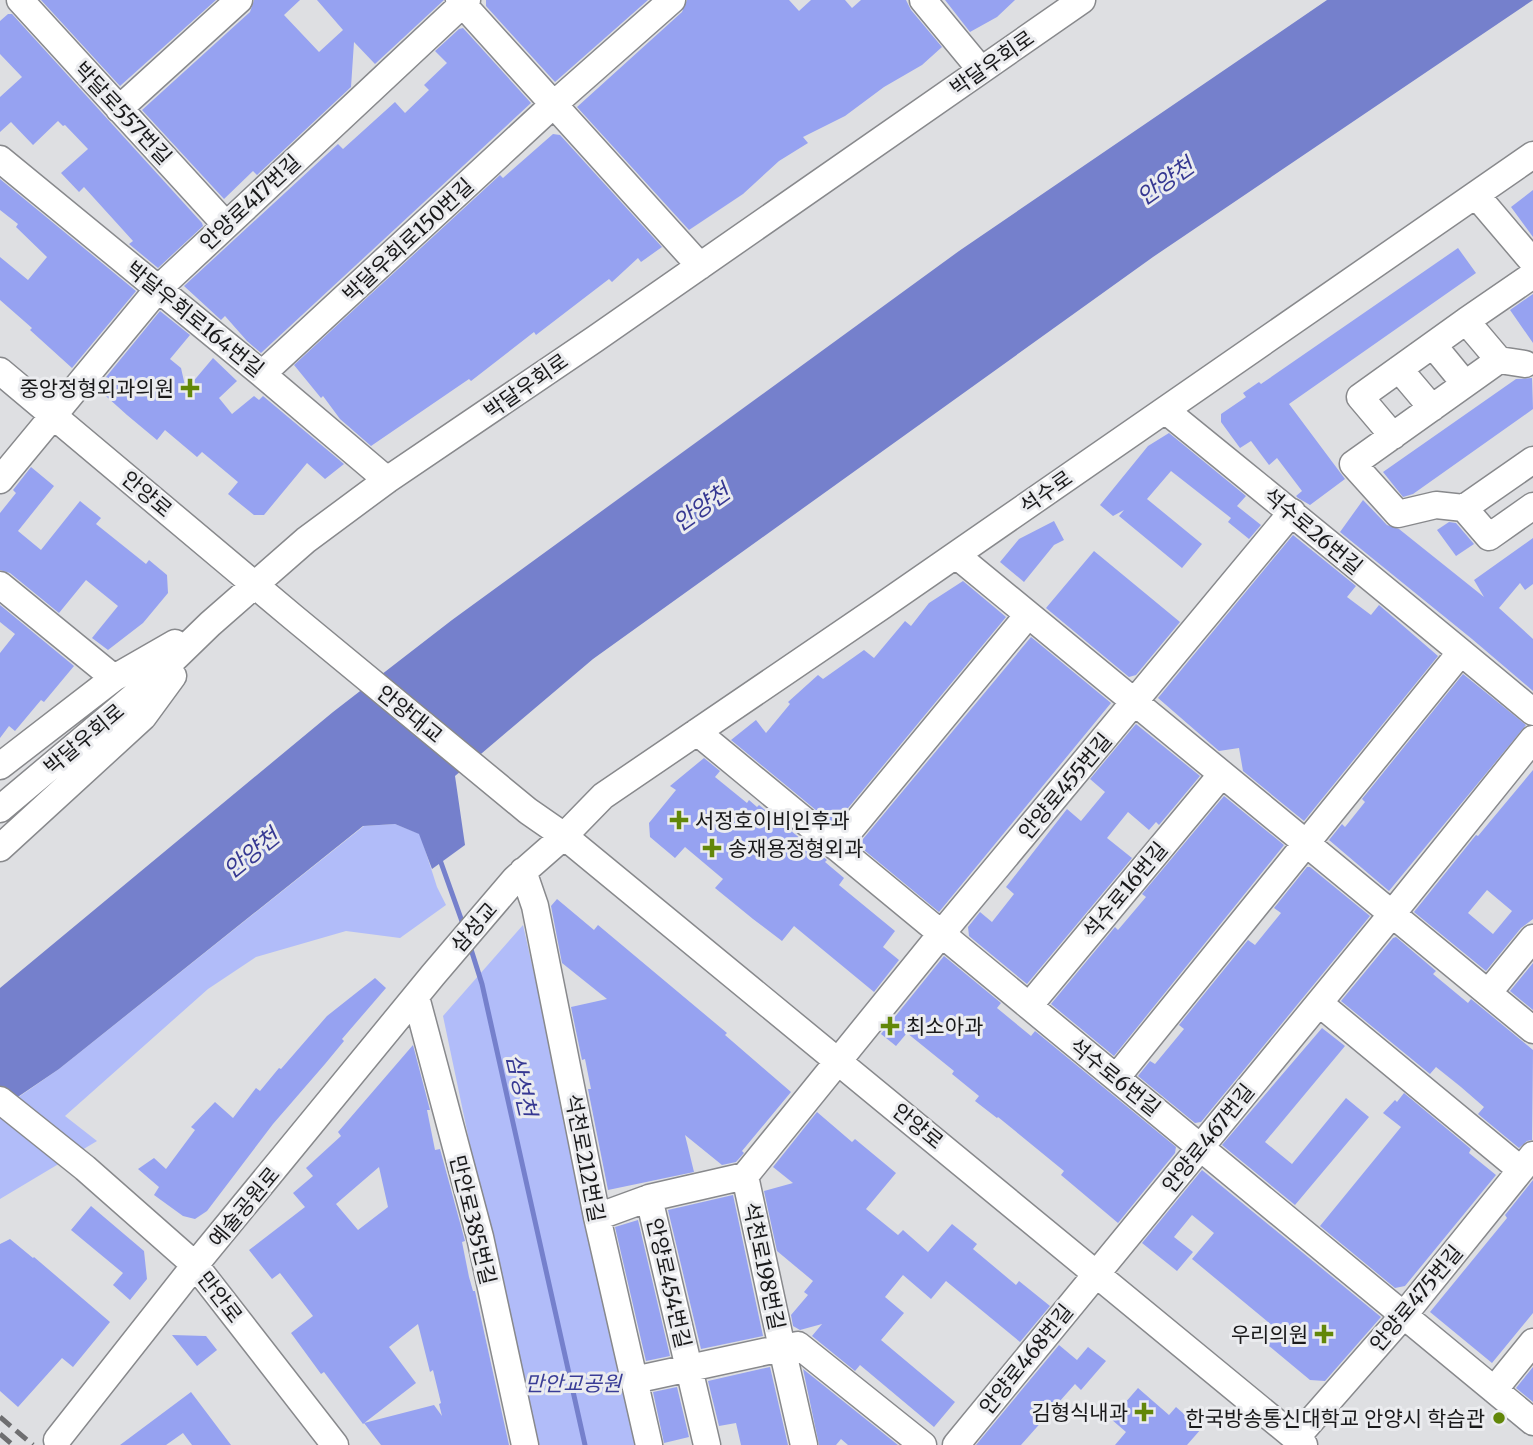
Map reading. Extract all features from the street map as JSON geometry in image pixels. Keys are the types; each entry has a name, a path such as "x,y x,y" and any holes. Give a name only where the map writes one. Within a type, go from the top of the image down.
{"street":[{"name":"박달로557번길","path":"20,0 226,225"},
{"path":"119,109 239,0"},
{"name":"박달우회로150번길","path":"262,374 672,0"},
{"path":"923,0 981,70"},
{"name":"박달우회로","path":"0,809 144,688 210,624 306,540 387,480 1082,0"},
{"path":"463,1 553,106 700,266"},
{"name":"안양로417번길","path":"0,480 158,289 463,1"},
{"name":"석수로","path":"564,836 603,796 1533,155"},
{"name":"박달우회로164번길","path":"0,159 387,480"},
{"path":"1475,195 1533,262"},
{"path":"1392,436 1360,397 1533,275"},
{"path":"1466,321 1499,360 1530,365"},
{"path":"1433,345 1465,384"},
{"path":"1499,360 1353,464 1398,514 1436,505 1464,508 1533,460"},
{"path":"1399,369 1432,408"},
{"name":"안양로","path":"0,371 293,617"},
{"name":"석수로26번길","path":"1165,410 1533,712"},
{"path":"1464,508 1489,537 1529,509 1499,483"},
{"name":"안양로455번길","path":"839,1061 1292,512"},
{"path":"956,555 1533,1030"},
{"path":"0,585 114,678"},
{"path":"836,847 1028,615"},
{"name":"안양대교","path":"293,617 528,811"},
{"path":"0,766 114,678 210,624"},
{"path":"0,848 144,717 210,624"},
{"path":"1116,1078 1461,652"},
{"name":"석수로6번길","path":"697,732 1533,1422"},
{"name":"안양로467번길","path":"1097,1273 1533,739"},
{"name":"석수로16번길","path":"1029,1006 1222,774"},
{"name":"안양로","path":"528,811 564,836 1300,1442"},
{"path":"519,875 564,836"},
{"name":"삼성교","path":"433,975 519,875"},
{"name":"석천로212번길","path":"519,875 535,906 597,1217 649,1445"},
{"path":"1488,993 1533,938"},
{"name":"예술공원로","path":"57,1440 195,1265 433,975"},
{"name":"만안로385번길","path":"416,997 480,1237 524,1445"},
{"path":"1319,1003 1527,1163"},
{"path":"745,1175 839,1061"},
{"name":"만안로","path":"0,1100 85,1168 195,1265 335,1445"},
{"name":"안양로475번길","path":"1300,1442 1527,1163"},
{"name":"안양로454번길","path":"597,1217 649,1198 745,1175"},
{"name":"석천로198번길","path":"745,1175 782,1348 798,1345 923,1445"},
{"name":"안양로454번길","path":"649,1198 689,1368"},
{"name":"안양로468번길","path":"956,1445 1097,1273"},
{"path":"1494,1390 1533,1342"},
{"path":"634,1380 782,1348 804,1445"},
{"path":"689,1368 707,1445"}],"green space":[{"path":"395,824 420,834 437,887 446,905 400,938 346,931 256,957 208,989 65,1116 97,1141 0,1199 0,1110 59,1069 364,826"},
{"name":"만안교공원","path":"523,925 641,1445 533,1445 443,1016"}],"water":[{"name":"안양천","path":"1327,0 1533,0 1153,257 593,659 455,776 465,845 432,869 419,834 395,824 363,826 59,1069 0,1109 0,988 333,712 452,620 959,251"}],"building":[{"path":"41,0 216,0 120,86"},
{"path":"254,0 300,0 284,15 319,52 343,30 317,0 444,0 375,64 354,42 351,87 257,175 253,171 224,199 142,110 250,12"},
{"path":"486,0 648,0 555,82 486,6"},
{"path":"687,0 789,0 799,11 811,0 845,0 852,8 861,0 906,0 911,10 942,47 922,65 884,87 845,116 803,137 808,143 779,161 743,194 689,230 577,107 682,12"},
{"path":"945,0 1015,0 997,17 970,32"},
{"path":"12,14 202,223 203,226 158,268 129,244 133,241 84,187 79,192 61,173 88,149 65,125 58,121 33,145 11,122 0,132 0,97 22,77 0,54 0,21"},
{"path":"463,28 531,103 261,353 225,316 221,320 184,286 338,144 343,149 395,102 405,113 429,90 424,85 447,63 435,51"},
{"path":"553,134 560,135 662,247 641,262 638,258 612,282 609,279 471,381 469,379 371,446 340,419 294,365 500,175 503,178"},
{"path":"0,179 136,291 72,368 0,300 0,257 28,280 47,257 16,227 18,224 0,210"},
{"path":"1533,190 1533,237 1511,207"},
{"path":"1458,248 1476,273 1289,404 1345,479 1310,505 1298,498 1296,496 1302,491 1277,458 1269,465 1251,441 1240,448 1221,422 1221,414 1246,397 1243,393 1259,382 1261,384"},
{"path":"1533,294 1533,343 1510,310"},
{"path":"160,311 190,335 170,359 181,368 186,390 213,358 237,381 219,398 232,414 254,396 259,400 263,396 344,464 325,479 307,463 264,515 254,515 228,494 238,482 202,452 197,457 165,430 157,440 97,388"},
{"path":"1532,378 1533,409 1413,494 1403,497 1383,472 1516,379"},
{"path":"1169,433 1246,496 1237,506 1261,525 1249,539 1228,522 1231,518 1171,471 1147,499 1202,544 1182,568 1119,516 1124,510 1113,516 1100,505 1148,446"},
{"path":"31,467 54,486 18,531 41,550 80,501 101,518 96,524 146,564 149,560 167,575 168,593 143,623 108,650 92,638 118,606 86,580 59,613 10,573 0,570 0,513"},
{"path":"1363,500 1387,525 1399,529 1484,597 1474,580 1533,538 1533,584 1525,590 1520,583 1499,608 1533,639 1533,691 1340,532"},
{"path":"1054,521 1064,540 1054,545 1024,582 1000,562 1019,539"},
{"path":"1449,522 1456,523 1474,544 1456,556 1437,530"},
{"path":"1293,535 1356,586 1347,597 1371,615 1379,605 1438,656 1304,821 1243,771 1239,748 1219,751 1158,698"},
{"path":"1094,551 1180,622 1136,675 1129,677 1046,608"},
{"path":"963,581 1006,617 834,825 731,740 756,720 766,733 790,704 788,702 818,675 823,679 864,650 874,658 905,621 911,626 929,603"},
{"path":"0,605 74,666 15,731 9,726 0,738 0,653 15,634 0,622"},
{"path":"1031,637 1111,703 939,912 858,845"},
{"path":"1463,674 1526,725 1389,891 1329,840 1342,824 1345,827 1365,802 1362,799"},
{"path":"1136,724 1200,776 1159,825 1156,822 1149,830 1128,812 1107,838 1132,858 1027,984 969,936 968,927 980,912 992,922 1014,894 1006,887 1067,809 1081,821 1105,792 1090,779"},
{"path":"704,758 720,771 715,777 747,803 749,800 757,807 759,805 827,860 825,862 844,878 839,885 895,931 883,947 899,960 874,992 794,926 782,941 753,919 715,888 723,879 685,847 675,858 650,837 649,823 676,790 670,786"},
{"path":"1533,770 1533,919 1521,928 1486,971 1414,912 1476,835 1478,836","holes":["1487,890 1512,911 1493,934 1468,913"]},
{"path":"1224,796 1284,845 1114,1056 1051,1004 1115,927 1118,930 1146,897 1142,894"},
{"path":"1307,867 1370,916 1201,1122 1195,1123 1138,1076 1150,1061 1155,1064 1184,1029 1179,1025 1248,940 1255,945 1281,913 1274,908"},
{"path":"557,899 594,930 598,925 727,1033 725,1035 791,1092 736,1162 722,1165 685,1135 694,1172 608,1190 588,1089 591,1089 585,1059 582,1060 571,1007 607,999 562,963 551,906"},
{"path":"1396,937 1436,971 1433,974 1468,1003 1471,999 1533,1050 1532,1140 1519,1148 1478,1114 1484,1107 1461,1087 1436,1067 1430,1074 1341,1001"},
{"path":"944,956 1001,1003 997,1008 1031,1036 1035,1031 1176,1147 1175,1153 1118,1223 1061,1175 1064,1171 975,1101 979,1096 952,1074 954,1071 907,1033 896,1046 881,1034"},
{"path":"1533,963 1533,1010 1510,991"},
{"path":"375,978 386,988 273,1124 207,1211 195,1219 183,1216 154,1195 159,1187 138,1169 154,1158 166,1169 195,1130 191,1127 215,1102 233,1118 256,1088 260,1091 327,1016"},
{"path":"1322,1028 1345,1046 1265,1142 1292,1164 1346,1098 1369,1117 1295,1205 1222,1145"},
{"path":"413,1045 430,1110 427,1110 435,1150 440,1149 465,1241 462,1242 469,1277 475,1291 509,1445 381,1445 324,1372 321,1374 291,1333 313,1316 280,1273 272,1279 249,1250 305,1207 293,1193 313,1176 306,1168 341,1136 338,1132","holes":["379,1167 388,1207 358,1230 336,1204","418,1324 430,1372 433,1370 442,1416 434,1405 364,1423 416,1383 389,1347"]},
{"path":"1404,1093 1471,1149 1469,1153 1496,1175 1405,1286 1395,1288 1320,1226 1401,1127 1383,1113"},
{"path":"817,1112 852,1142 855,1139 896,1173 866,1209 898,1235 903,1230 928,1252 952,1224 977,1244 973,1249 1016,1285 1019,1281 1050,1306 1020,1342 946,1281 931,1299 903,1275 885,1297 904,1313 881,1340 955,1402 934,1427 860,1365 855,1371 812,1336 822,1324 800,1330 793,1326 791,1315 808,1295 804,1292 813,1281 777,1251 764,1191 793,1183 773,1167"},
{"path":"1202,1170 1381,1317 1325,1381 1310,1380 1263,1341 1274,1327 1192,1259 1214,1233 1192,1215 1174,1237 1193,1252 1177,1271 1142,1243"},
{"path":"1533,1180 1533,1313 1492,1363 1430,1312 1507,1218 1505,1215"},
{"path":"733,1195 763,1336 701,1349 668,1210"},
{"path":"91,1206 144,1251 147,1279 130,1300 113,1285 123,1273 71,1230"},
{"path":"638,1220 670,1356 646,1361 615,1227"},
{"path":"10,1239 110,1322 73,1367 62,1358 18,1407 0,1391 0,1244"},
{"path":"172,1335 206,1336 217,1350 197,1366"},
{"path":"1059,1345 1077,1360 1088,1347 1106,1361 1081,1390 1075,1384 1021,1445 976,1445"},
{"path":"770,1367 788,1445 741,1445 736,1423 719,1426 708,1381"},
{"path":"1533,1367 1533,1402 1516,1388"},
{"path":"803,1369 898,1445 848,1445 841,1439 836,1445 819,1445"},
{"path":"677,1387 689,1437 664,1443 653,1392"},
{"path":"1138,1388 1169,1415 1176,1407 1201,1429 1187,1445 1115,1445 1126,1432 1111,1419"},
{"path":"191,1392 231,1445 192,1445 183,1433 166,1445 120,1445"}],"waterway":[{"name":"삼성천","path":"439,857 464,927"},
{"name":"삼성천","path":"469,943 482,984 585,1445"}],"railway":[{"path":"0,1417 33,1445"},
{"path":"0,1434 13,1445"}],"place":[{"name":"중앙정형외과의원","path":"190,388"},
{"name":"서정호이비인후과","path":"679,820"},
{"name":"송재용정형외과","path":"712,848"},
{"name":"최소아과","path":"890,1026"},
{"name":"우리의원","path":"1324,1334"},
{"name":"김형식내과","path":"1144,1412"},
{"name":"한국방송통신대학교 안양시 학습관","path":"1499,1418"}]}
